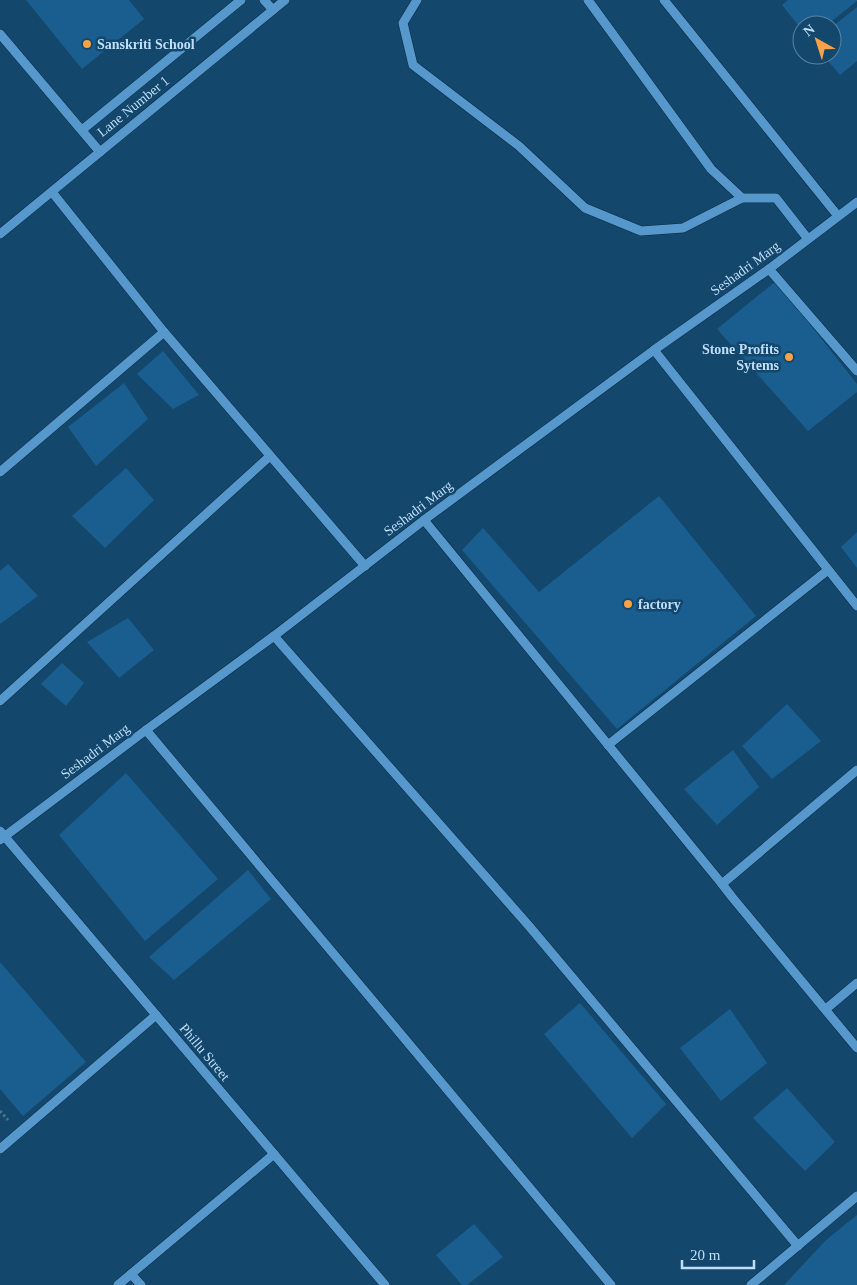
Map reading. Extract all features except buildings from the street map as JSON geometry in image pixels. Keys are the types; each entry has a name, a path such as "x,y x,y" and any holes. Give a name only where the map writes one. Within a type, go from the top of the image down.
{"street":[{"path":"82,130 241,0"},
{"path":"264,0 272,10"},
{"name":"Lane Number 1","path":"0,234 285,0"},
{"path":"417,0 403,23 413,65 519,146 585,208 641,231 684,228 742,198 776,198 808,239"},
{"path":"588,0 711,169 742,198"},
{"path":"664,0 838,216"},
{"path":"0,34 100,152"},
{"path":"52,192 164,332 365,566"},
{"name":"Seshadri Marg","path":"2,836 274,636 424,520 654,350 769,269 857,202"},
{"path":"769,269 857,372"},
{"path":"0,472 164,332"},
{"path":"654,350 857,606"},
{"path":"0,701 270,456"},
{"path":"424,520 857,1048"},
{"path":"608,745 828,570"},
{"path":"274,636 529,926 798,1246"},
{"path":"146,730 611,1285"},
{"path":"722,884 857,770"},
{"name":"Phillu Street","path":"2,836 385,1285"},
{"path":"826,1009 857,983"},
{"path":"0,1149 156,1015"},
{"path":"118,1285 274,1154"},
{"path":"752,1285 857,1196"},
{"path":"131,1274 141,1285"}],"place":[{"name":"Sanskriti School","path":"87,44"},
{"name":"Stone Profits Sytems","path":"789,357"},
{"name":"factory","path":"628,604"}]}
